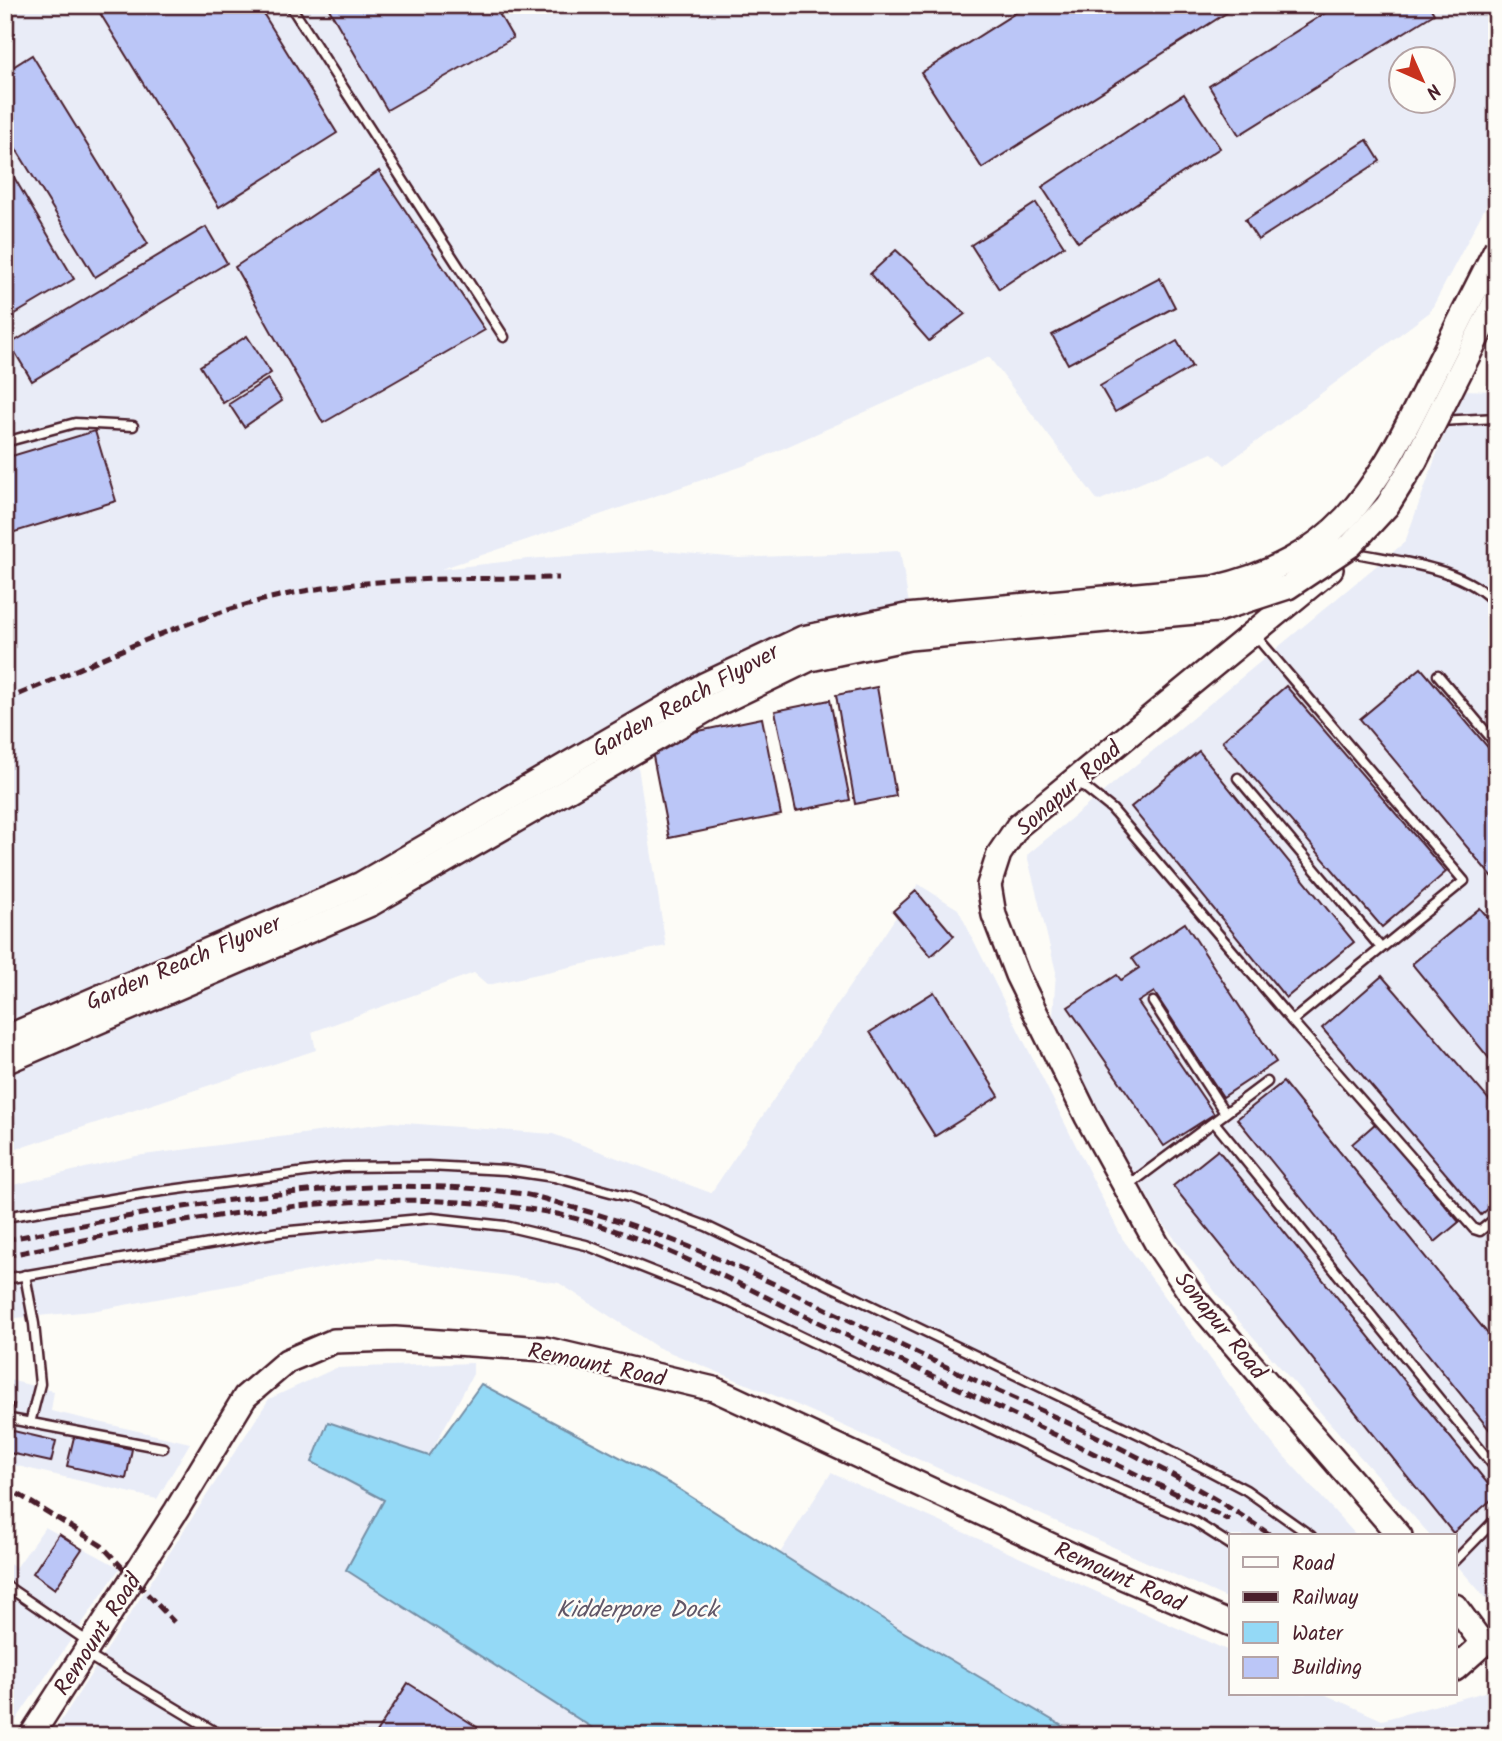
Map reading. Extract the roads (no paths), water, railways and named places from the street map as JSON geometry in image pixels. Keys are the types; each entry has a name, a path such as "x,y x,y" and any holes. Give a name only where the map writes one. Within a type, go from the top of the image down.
{"main road":[{"name":"Garden Reach Flyover","path":"5,1038 361,884 704,685 803,638 906,615 1214,588 1257,576 1298,556 1353,511 1383,472 1497,247"},
{"name":"Sonapur Road","path":"1398,1534 1192,1296 1157,1244 1017,975 994,915 989,885 999,854 1018,826 1351,552 1382,509 1424,424 1497,260"},
{"name":"Garden Reach Flyover","path":"5,1062 371,904 715,705 810,659 909,638 1217,610 1288,587 1351,545 1387,506 1415,460 1497,298"},
{"name":"Remount Road","path":"31,1736 246,1397 288,1361 334,1341 395,1339 545,1349 714,1389 1078,1558 1229,1624"},
{"path":"1456,1607 1483,1644 1456,1668"}],"lane":[{"path":"290,5 504,337"},
{"path":"1424,424 1457,418 1497,418"},
{"path":"5,442 75,423 133,426"},
{"path":"1351,552 1459,578 1490,597 1497,605"},
{"path":"1252,632 1464,881 1292,1021"},
{"path":"1438,675 1497,745"},
{"path":"1238,778 1381,948"},
{"path":"1074,779 1112,809 1474,1229 1480,1231 1497,1217"},
{"path":"1153,1002 1225,1113"},
{"path":"1126,1187 1267,1082"},
{"path":"1214,1122 1497,1470"},
{"path":"5,1217 148,1193 343,1167 428,1166 506,1170 554,1177 629,1197 730,1237 1149,1439 1246,1490 1308,1534"},
{"path":"5,1279 291,1231 432,1217 505,1226 586,1245 725,1300 1092,1477 1195,1522 1229,1544"},
{"path":"25,1275 34,1324 40,1384 30,1423"},
{"path":"5,1418 163,1448"},
{"path":"1456,1560 1497,1518"},
{"path":"5,1585 88,1648 222,1736"}],"water":[{"name":"Kidderpore Dock","path":"481,1384 671,1484 902,1631 1079,1736 605,1736 346,1570 384,1500 312,1462 328,1422 429,1456"}],"railway":[{"path":"1455,316 1497,272"},
{"path":"5,700 186,624 261,600 364,583 559,578"},
{"path":"5,1240 195,1205 324,1190 453,1187 531,1195 620,1221 707,1254 792,1292 1099,1437 1188,1483 1269,1534"},
{"path":"5,1256 204,1218 339,1203 406,1200 474,1203 576,1218 647,1242 718,1274 1229,1520"},
{"path":"5,1381 9,1382"},
{"path":"5,1404 15,1406"},
{"path":"5,1486 102,1546 174,1622"}]}
